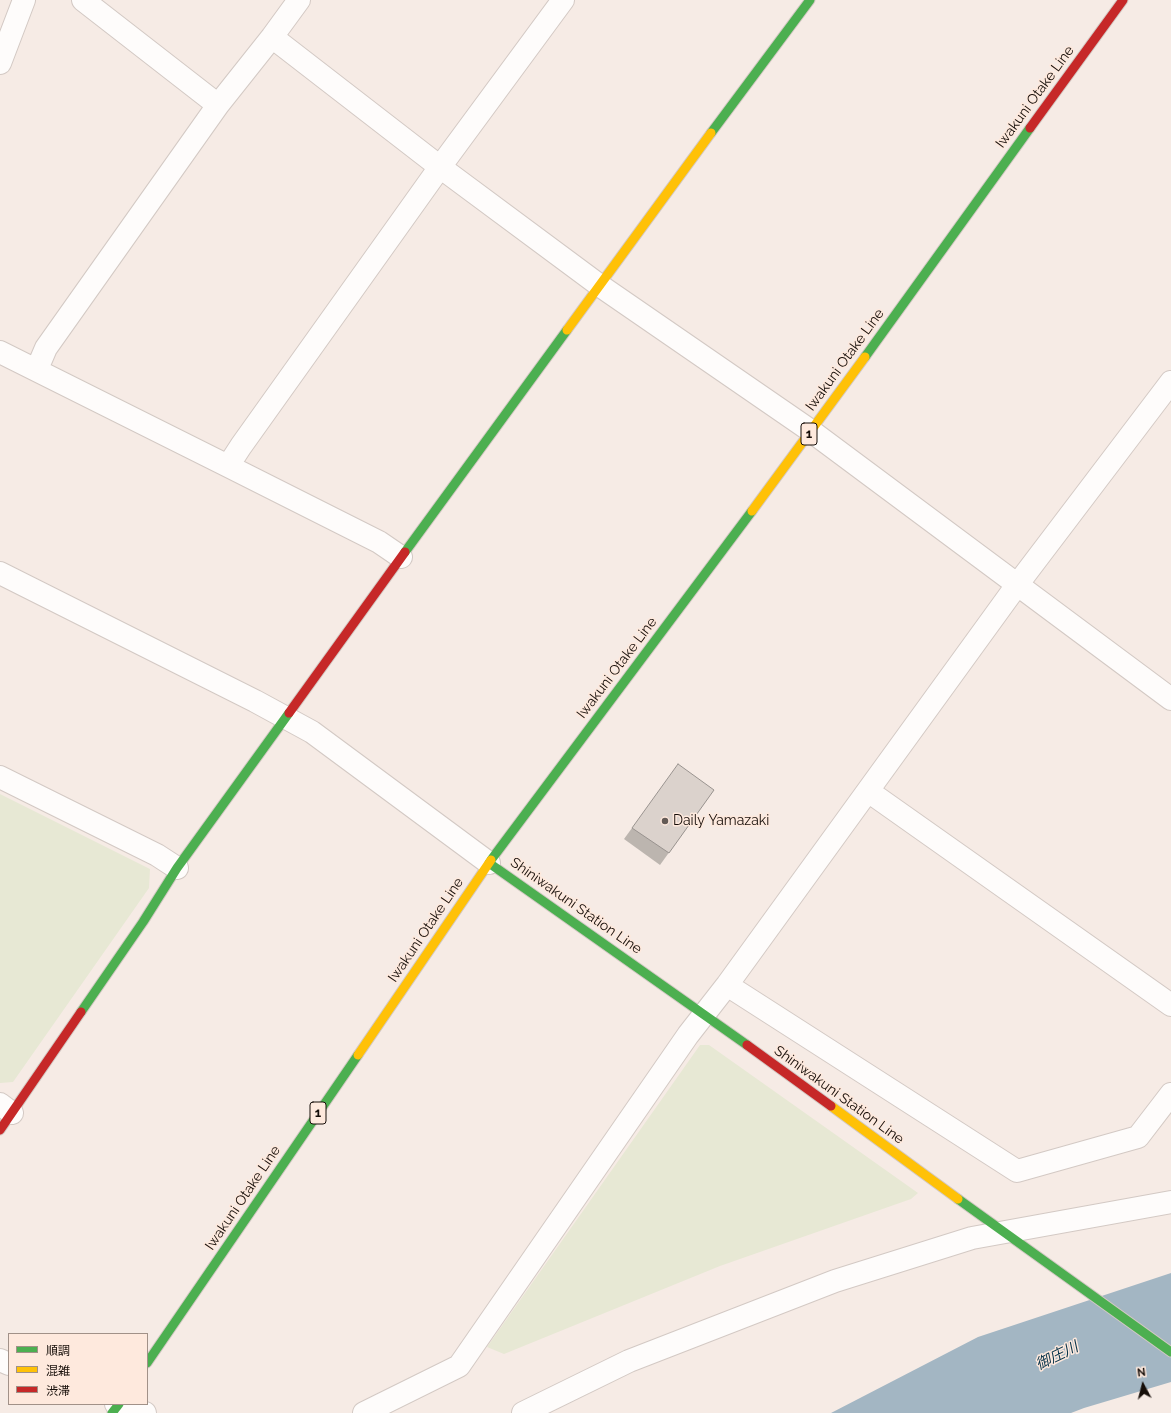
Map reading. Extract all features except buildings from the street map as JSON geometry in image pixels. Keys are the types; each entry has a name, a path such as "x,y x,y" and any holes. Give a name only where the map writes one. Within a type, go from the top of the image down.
{"main road":[{"path":"4,1116 143,922 177,868 401,557 599,285 810,0"},
{"name":"Iwakuni Otake Line","path":"148,1362 489,863 811,431 1123,0"},
{"name":"Shiniwakuni Station Line","path":"489,863 705,1014 1171,1352"}],"street":[{"path":"0,63 24,0"},
{"path":"83,0 218,105"},
{"path":"36,369 46,348 218,105 272,37 299,0"},
{"path":"228,466 440,166 563,0"},
{"path":"272,37 440,166 599,285 811,431 1017,586 1171,699"},
{"path":"0,352 379,542 401,557"},
{"path":"364,1413 459,1366 688,1035 727,985 1017,586 1171,382"},
{"path":"0,573 255,701 312,732 489,863"},
{"path":"0,777 157,855 177,868"},
{"path":"868,791 1171,1005"},
{"path":"727,985 1017,1171 1138,1137 1171,1094"},
{"path":"523,1413 629,1361 835,1281 972,1238 1171,1202"},
{"path":"116,1406 145,1413"}],"green space":[{"path":"0,794 150,869 149,888 13,1082 0,1083"},
{"path":"700,1045 709,1045 918,1193 911,1199 720,1266 504,1354 487,1347"}],"water":[{"name":"御庄川","path":"1171,1273 1171,1382 1071,1413 831,1413 978,1337"}],"traffic: fast":[{"path":"711,133 810,0"},
{"path":"865,357 1030,128"},
{"path":"405,552 567,330"},
{"path":"491,860 752,511"},
{"path":"81,1012 143,922 177,868 289,713"},
{"path":"489,863 747,1045"},
{"path":"148,1362 358,1055"},
{"path":"958,1199 1171,1352"},
{"path":"112,1413 118,1405"}],"traffic: slow":[{"path":"567,330 711,133"},
{"path":"752,511 865,357"},
{"path":"358,1055 491,860"},
{"path":"831,1106 958,1199"}],"traffic: jam":[{"path":"1030,128 1123,0"},
{"path":"289,713 405,552"},
{"path":"0,1130 81,1012"},
{"path":"747,1045 831,1106"}],"place":[{"name":"Daily Yamazaki","path":"665,821"}]}
